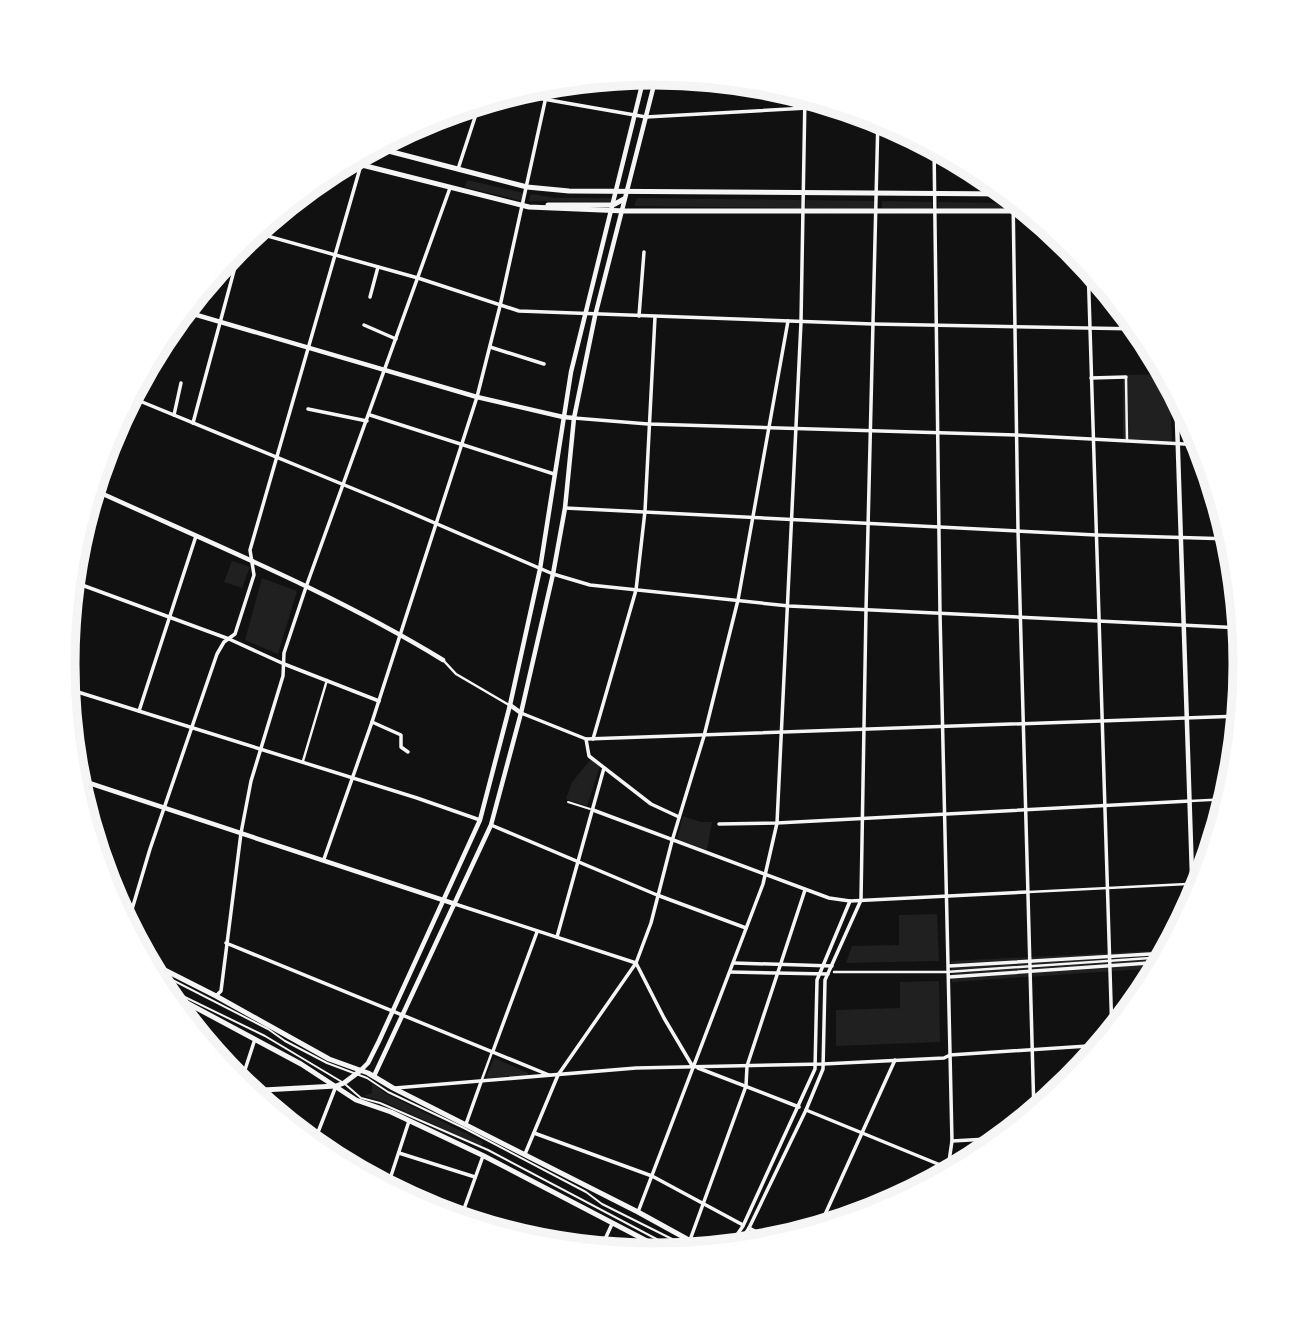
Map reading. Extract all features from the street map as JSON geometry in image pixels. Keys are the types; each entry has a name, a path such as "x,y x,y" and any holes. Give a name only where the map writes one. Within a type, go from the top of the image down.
{"main road":[{"path":"386,150 527,187 626,192 994,195"},
{"path":"361,165 526,207 612,207 622,210 1013,211"},
{"path":"612,207 624,199"},
{"path":"162,969 329,1059 358,1073 374,1076 694,1242"},
{"path":"182,999 356,1100 391,1112 484,1156 652,1243"},
{"path":"262,1090 336,1086 358,1073"}],"street":[{"path":"358,1073 368,1063 480,820 510,705 540,569 563,417 584,315 642,85"},
{"path":"374,1076 491,825 522,713 553,574 565,508 574,418 595,316 654,85"},
{"path":"324,859 379,701 477,397 526,207 527,187 547,95"},
{"path":"532,98 646,117 818,108"},
{"path":"638,1212 766,874 777,823 797,429 805,104"},
{"path":"458,169 477,112"},
{"path":"744,1236 806,1110 823,1064 825,980 861,900 878,130"},
{"path":"934,157 940,613 952,1140 950,1162"},
{"path":"131,912 217,654 224,642 235,634 254,575 250,550 361,165"},
{"path":"216,996 221,990 241,833 259,750 283,676 284,653 450,188"},
{"path":"1013,211 1018,530 1034,1102"},
{"path":"265,235 418,278 519,311 595,316 936,326 1127,329"},
{"path":"639,316 645,252"},
{"path":"192,422 236,264"},
{"path":"370,297 377,267"},
{"path":"1089,280 1097,621 1112,1020"},
{"path":"193,314 477,397 563,417 648,424 1016,435 1191,445"},
{"path":"593,738 636,590 645,511 655,317"},
{"path":"525,1154 558,1075 636,963 651,923 672,841 704,736 738,600 788,321"},
{"path":"364,325 397,339"},
{"path":"490,347 544,364"},
{"path":"1091,378 1126,377 1127,441"},
{"path":"174,415 181,383"},
{"path":"143,394 140,401 436,523 540,569 590,585 789,606 1233,628"},
{"path":"307,409 367,421"},
{"path":"370,415 556,474"},
{"path":"1178,416 1192,880"},
{"path":"101,493 306,587 399,633 443,660 456,674 522,713 586,739 1231,717"},
{"path":"565,508 1096,535 1220,538"},
{"path":"139,711 196,536"},
{"path":"81,585 229,639 379,701"},
{"path":"302,762 327,680"},
{"path":"76,691 480,820"},
{"path":"372,722 401,735 401,747 408,752"},
{"path":"586,739 589,755 604,768 651,804 679,817"},
{"path":"557,937 604,768"},
{"path":"87,782 636,963 693,1067 863,1132 943,1166"},
{"path":"719,824 1218,800"},
{"path":"593,810 805,890 850,901 1187,884"},
{"path":"491,825 657,895 746,928"},
{"path":"691,1240 746,1086 747,1066 805,890"},
{"path":"735,1237 799,1107 815,1064 818,974 850,901"},
{"path":"466,1124 537,931"},
{"path":"226,943 551,1076"},
{"path":"834,972 949,971 1155,956"},
{"path":"949,971 1110,961 1151,962"},
{"path":"734,963 832,966"},
{"path":"730,972 828,974"},
{"path":"244,1073 255,1039"},
{"path":"393,1088 636,1068 823,1064 1090,1046"},
{"path":"824,1217 895,1060"},
{"path":"317,1135 336,1086"},
{"path":"390,1180 409,1121"},
{"path":"534,1133 652,1176 743,1226"},
{"path":"952,1140 986,1139"},
{"path":"399,1153 475,1177"},
{"path":"463,1211 484,1156"},
{"path":"604,1241 613,1222"},
{"path":"749,1228 759,1233"}],"lane":[{"path":"568,802 593,810"},
{"path":"168,978 316,1057 374,1081 388,1092 464,1128 586,1192 602,1204 679,1242"},
{"path":"179,994 265,1036 344,1083 361,1098 380,1103 488,1150 664,1243"}],"shaded area":[{"path":"467,180 523,193 522,201 465,187"},
{"path":"531,194 555,198 612,198 611,202 529,201"},
{"path":"637,198 801,200 801,208 634,206"},
{"path":"806,200 876,201 876,209 806,208"},
{"path":"882,201 932,202 932,209 882,208"},
{"path":"938,202 1006,203 1010,206 1010,210 938,209"},
{"path":"1156,374 1170,400 1172,442 1123,440 1123,375"},
{"path":"232,561 250,567 242,588 224,582"},
{"path":"262,578 297,591 278,654 245,640"},
{"path":"591,759 600,766 587,806 566,799 572,782"},
{"path":"683,816 701,822 712,822 707,850 677,839"},
{"path":"937,914 939,961 846,963 852,946 899,945 899,915"},
{"path":"1158,951 1147,969 952,982 951,961"},
{"path":"939,981 940,1042 836,1046 836,1010 900,1008 900,982"},
{"path":"494,1058 528,1073 528,1075 486,1078"},
{"path":"372,1083 385,1093 483,1142 481,1146 382,1101 364,1096 372,1093"}]}
